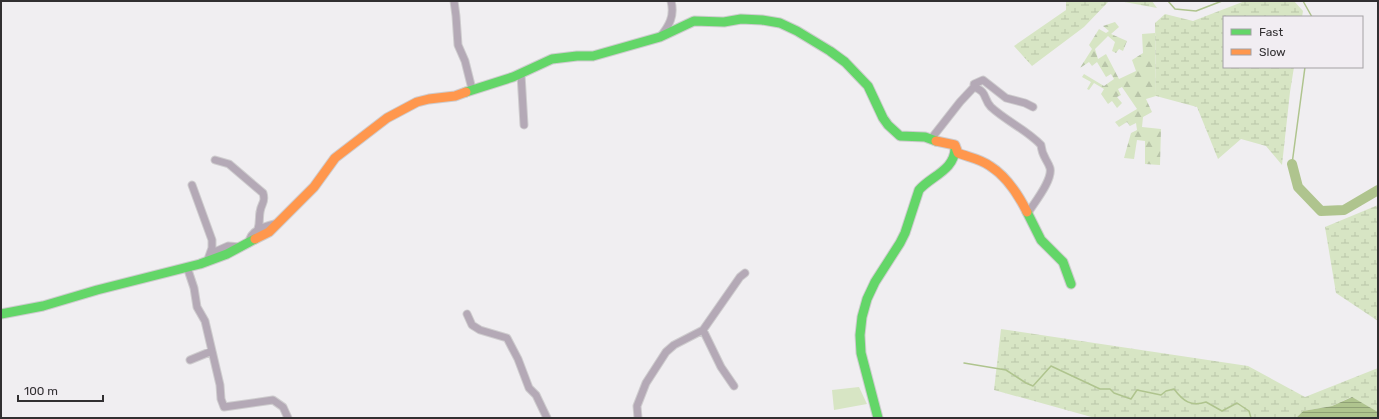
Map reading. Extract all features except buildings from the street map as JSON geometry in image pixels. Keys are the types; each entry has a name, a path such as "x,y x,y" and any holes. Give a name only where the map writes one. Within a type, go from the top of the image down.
{"street":[{"path":"454,1 458,45 465,61 472,89"},
{"path":"660,37 669,25 672,18 671,1"},
{"path":"1,314 43,306 97,290 186,267 208,258 227,254 245,245 269,232 280,222 314,187 335,158 387,118 417,102 455,96 472,89 521,74 552,59 571,56 593,56 634,45 660,37 689,23 698,21 713,22 753,19 772,21 797,30 830,51 856,73 868,86 883,118 894,132 904,137 925,137 939,142 955,145"},
{"path":"521,74 524,125"},
{"path":"931,139 960,102 974,87 974,84 983,80 1006,98 1025,103 1032,107"},
{"path":"974,87 985,94 989,105 998,114 1036,139 1041,144 1042,151 1050,168 1050,173 1041,193 1028,213"},
{"path":"955,145 958,153 984,162 998,172 1008,183 1023,204 1041,240 1063,262 1071,284"},
{"path":"878,418 860,344 860,334 865,308 872,287 901,241 907,228 919,190 922,185 953,161 956,152 955,145"},
{"path":"215,160 229,164 263,193 265,199 260,212 258,229"},
{"path":"192,185 212,240 212,248 208,258"},
{"path":"245,245 249,238 258,229 280,222"},
{"path":"186,267 194,288 197,307 205,321 220,385 221,399 224,406 273,400 283,407 288,418"},
{"path":"638,418 637,406 646,383 666,352 674,345 703,330 740,277 745,273"},
{"path":"467,314 472,325 480,330 507,338 518,359 529,388 536,395 547,418"},
{"path":"703,330 721,366 734,386"},
{"path":"190,360 212,351"}],"green space":[{"path":"1066,1 1109,1 1084,27 1032,66 1014,46 1066,10"},
{"path":"1119,1 1152,1 1157,8"},
{"path":"1245,1 1294,1 1303,11 1302,16 1223,16 1223,68 1294,68 1282,165 1266,146 1241,139 1218,159 1197,107 1156,96 1155,23 1165,14 1193,21"},
{"path":"1115,22 1119,27 1111,34 1127,41 1123,51 1119,49 1116,53 1112,51 1115,42 1108,36 1095,49 1098,59 1106,54 1119,79 1136,71 1132,60 1143,53 1142,34 1155,33 1156,96 1146,99 1152,112 1143,117 1142,127 1161,129 1160,165 1145,164 1145,141 1137,140 1134,159 1124,158 1131,133 1137,130 1136,123 1130,126 1127,122 1119,127 1115,122 1137,109 1122,87 1118,89 1121,95 1117,97 1122,103 1117,108 1112,101 1108,104 1101,94 1104,89 1094,83 1089,90 1087,89 1091,82 1082,77 1084,74 1104,86 1114,79 1111,74 1106,77 1097,62 1092,66 1089,62 1080,68 1092,49 1089,45 1099,29 1106,33 1109,31 1103,26"},
{"path":"1378,205 1378,321 1336,293 1325,227"},
{"path":"1001,329 1248,366 1305,397 1378,368 1378,412 1351,397 1332,406 1303,411 1296,418 1095,418 994,390"},
{"path":"859,387 867,404 834,410 832,390"}],"shaded area":[{"path":"1352,397 1378,412 1378,418 1296,418 1303,411 1332,406"}],"waterway":[{"path":"1168,1 1175,9 1196,11 1222,1"},
{"path":"1303,1 1311,16"},
{"path":"1292,164 1305,68"},
{"path":"1292,164 1298,187 1321,211 1344,210 1378,190"},
{"path":"964,363 1006,370 1033,386 1051,366 1100,389 1110,389 1114,393 1131,399 1137,390 1161,395 1166,391 1174,389 1184,400 1188,402 1196,404 1206,402 1222,411 1237,403 1249,411 1251,418"}],"traffic: fast":[{"path":"466,92 513,77 552,59 593,56 660,37 694,21 724,22 741,19 762,20 780,23 797,31 845,62 868,86 883,118 900,136 925,137 936,141"},
{"path":"878,418 861,353 860,335 862,317 867,299 875,282 905,233 919,190 947,167 954,156 955,148"},
{"path":"1027,212 1041,240 1063,262 1071,284"},
{"path":"1,314 43,306 97,290 200,264 227,254 255,239"}],"traffic: slow":[{"path":"255,239 269,232 314,187 335,158 387,118 417,102 455,96 466,92"},
{"path":"936,141 955,145 958,153 983,162 996,170 1012,187 1027,212"}]}
